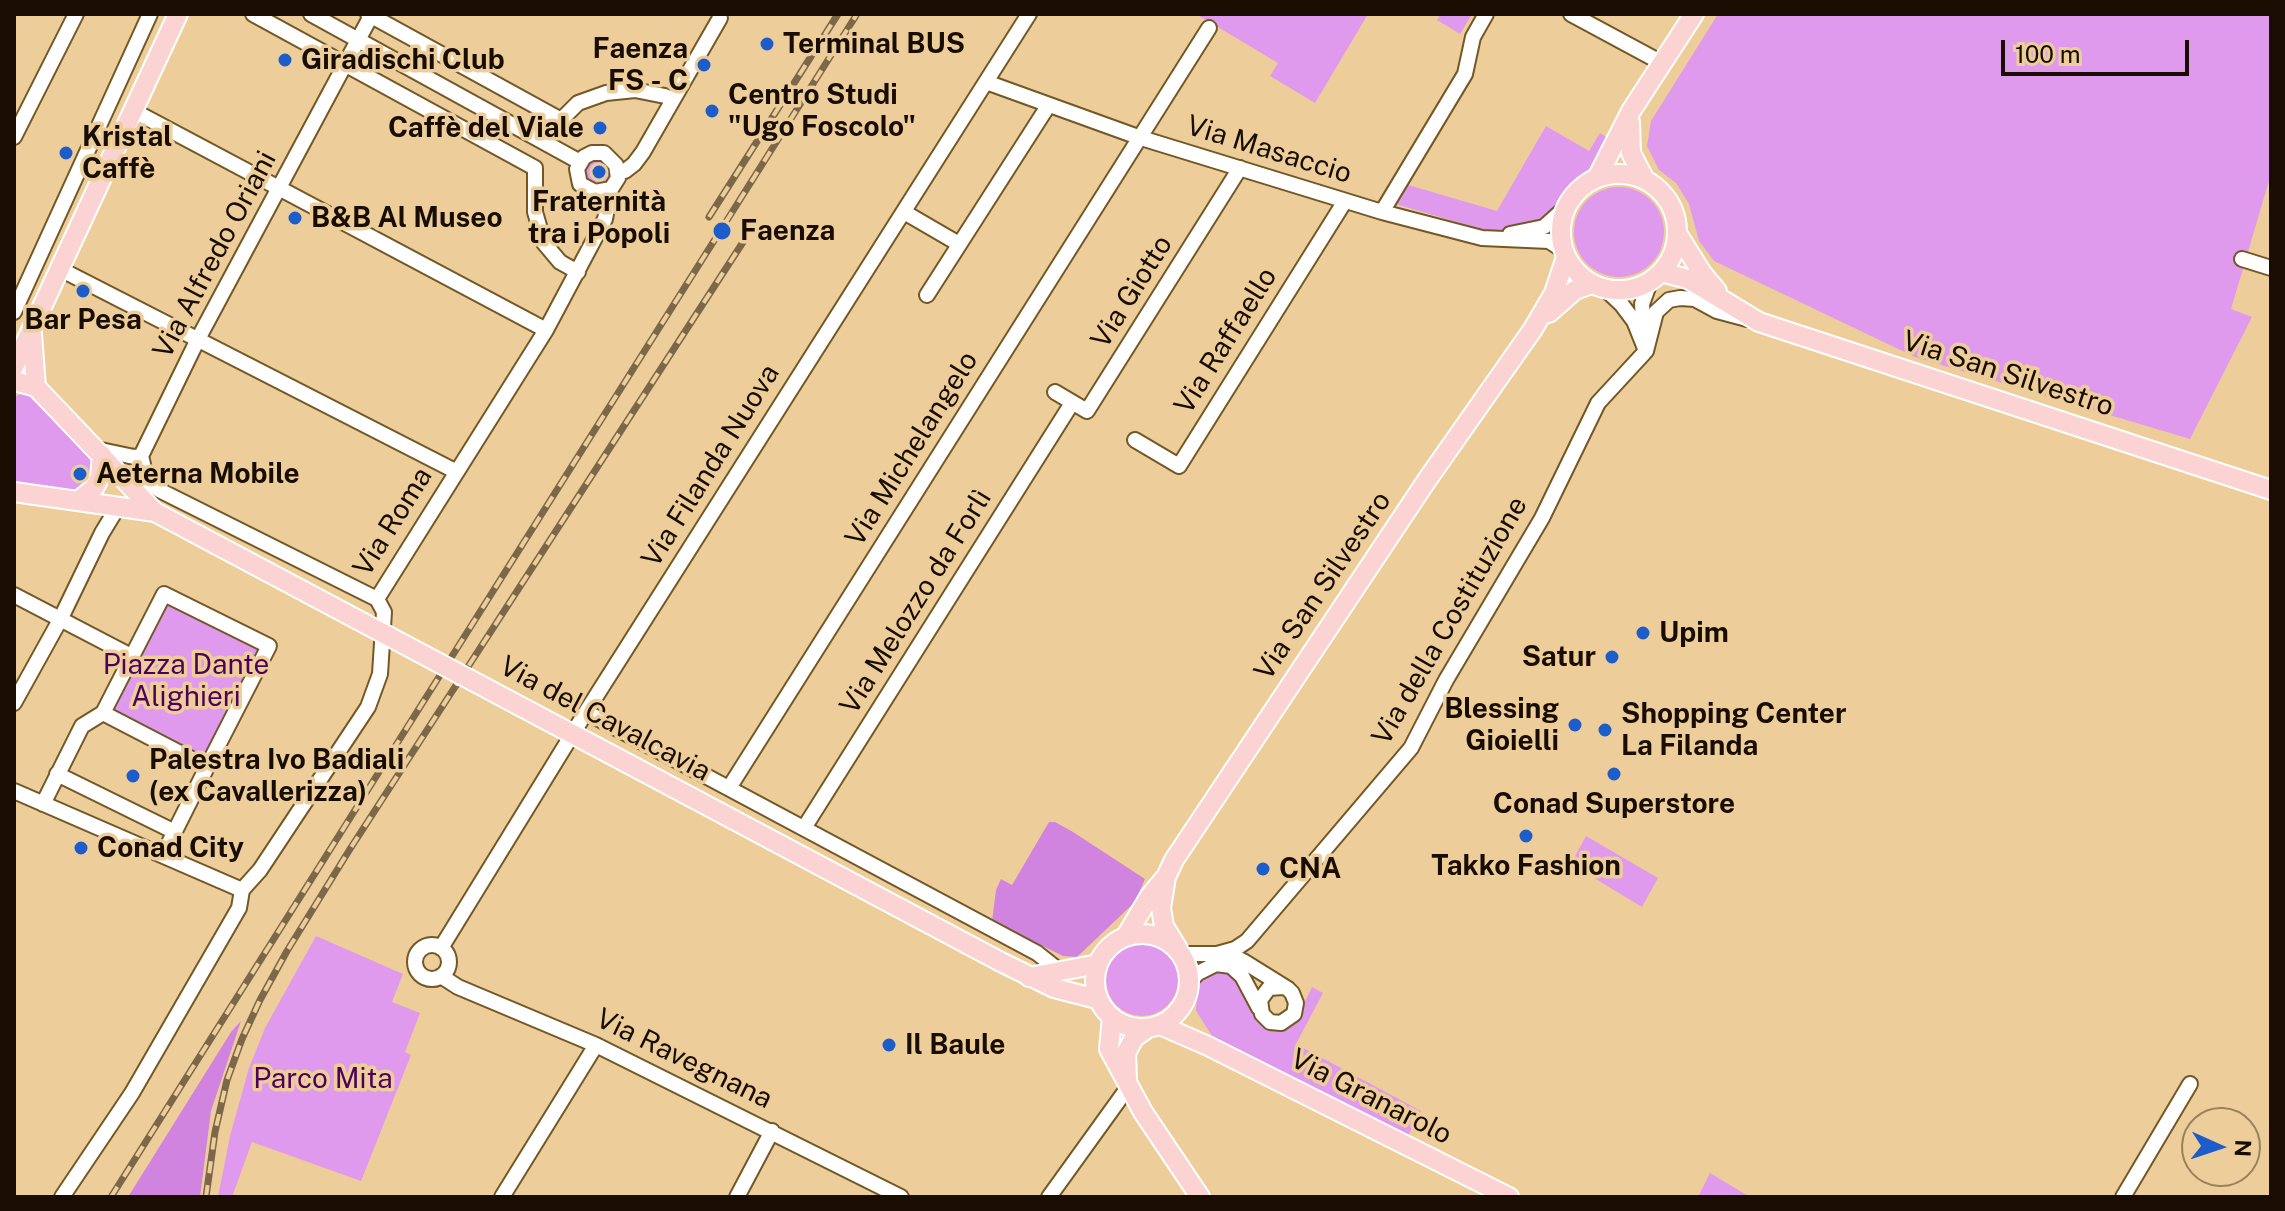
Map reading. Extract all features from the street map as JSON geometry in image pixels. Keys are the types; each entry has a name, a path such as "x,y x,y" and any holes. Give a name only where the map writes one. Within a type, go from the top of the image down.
{"main road":[{"path":"14,367 178,14"},
{"path":"1598,176 1631,111 1694,14"},
{"path":"1631,111 1629,143 1635,163 1644,178 1668,199 1676,218 1677,233 1670,259 1655,277 1636,288 1599,286 1573,269 1564,254 1560,238 1564,209 1581,187 1598,176 1617,173 1644,178"},
{"name":"Via San Silvestro","path":"1677,233 1702,273 1730,305"},
{"name":"Via San Silvestro","path":"1126,936 1409,506 1533,329 1554,293 1564,254"},
{"name":"Via San Silvestro","path":"1655,277 1688,279 1759,322 2271,490"},
{"name":"Via San Silvestro","path":"1533,329 1575,290 1599,286"},
{"path":"14,381 36,387 32,331"},
{"name":"Via del Cavalcavia","path":"36,387 155,512"},
{"path":"78,501 90,493 97,483 102,470 99,452"},
{"name":"Via del Cavalcavia","path":"14,492 155,512 1029,977 1054,988 1097,999"},
{"name":"Via San Silvestro","path":"1166,877 1161,908 1164,926 1180,952"},
{"path":"1154,1027 1123,1024 1112,1017 1097,999 1095,983 1098,964 1109,947 1126,936 1140,933 1154,935 1167,940 1180,952 1190,978 1188,993 1192,1024 1208,1046"},
{"path":"1029,977 1098,964"},
{"path":"1129,1086 1126,1053 1134,1038 1177,1013 1188,993"},
{"path":"1112,1017 1109,1049 1143,1112 1200,1197"},
{"name":"Via Granarolo","path":"1154,1027 1208,1046 1509,1197"}],"street":[{"path":"14,137 76,14"},
{"path":"14,312 150,14"},
{"path":"253,14 535,168 535,212 544,243 560,262 578,272"},
{"path":"311,14 580,163"},
{"path":"370,14 561,120 578,103 606,93 635,90 672,100"},
{"name":"Via Alfredo Oriani","path":"141,456 198,339 370,14"},
{"name":"Via Filanda Nuova","path":"441,948 586,712 1029,14"},
{"name":"Via Masaccio","path":"1382,212 1465,74 1473,37 1486,14"},
{"path":"1571,14 1662,63"},
{"path":"618,171 625,171 634,164 719,15"},
{"name":"Via Masaccio","path":"1141,138 1209,28"},
{"name":"Via Masaccio","path":"986,82 1141,138 1345,201 1482,238 1549,241 1564,254"},
{"path":"927,295 1048,106"},
{"path":"132,110 546,330"},
{"name":"Via Michelangelo","path":"729,788 1141,138"},
{"path":"596,152 614,160 618,171 617,182 611,189 599,192 588,190 578,178 580,163 596,152"},
{"name":"Via Giotto","path":"1072,403 1087,411 1240,168"},
{"path":"79,171 101,182"},
{"name":"Via Roma","path":"141,456 147,481 159,490 377,599 546,330 605,219 611,189"},
{"name":"Via Raffaello","path":"1135,440 1179,466 1345,201"},
{"name":"Via Masaccio","path":"1482,238 1544,227 1564,209"},
{"path":"904,212 959,244"},
{"path":"2242,259 2271,268"},
{"path":"60,269 455,471"},
{"path":"1646,351 1642,304 1655,277"},
{"path":"1599,286 1622,305 1634,321 1646,351"},
{"path":"21,297 42,306"},
{"name":"Via della Costituzione","path":"1217,954 1235,949 1247,941 1411,748 1446,680 1542,518 1598,403 1646,351 1656,312 1669,300 1695,299 1717,311 1759,322"},
{"path":"1055,392 1072,403"},
{"name":"Via Melozzo da Forlì","path":"804,828 1072,403"},
{"path":"99,452 141,456"},
{"path":"14,703 119,505"},
{"path":"43,804 82,726 103,713 164,594 269,646 163,855"},
{"path":"14,595 131,656"},
{"path":"62,1197 132,1093 239,908 242,890 260,870 368,707 380,674 384,612 377,599"},
{"name":"Via del Cavalcavia","path":"586,712 1037,953 1061,972"},
{"path":"103,713 207,767"},
{"path":"57,774 175,832"},
{"path":"14,791 242,890"},
{"path":"1247,941 1244,954 1250,965"},
{"name":"Via Ravegnana","path":"441,948 425,947 415,960 421,975 431,979 441,976 458,987 596,1045 900,1197"},
{"path":"441,948 449,962 441,976"},
{"name":"Via della Costituzione","path":"1180,952 1234,956 1283,987"},
{"path":"1188,993 1191,980 1216,964 1231,966 1242,976 1260,1010 1266,1019 1276,1023 1291,1018 1296,1008 1295,998 1283,987 1274,987 1265,991 1260,1000 1260,1010"},
{"path":"502,1197 596,1045"},
{"path":"2123,1197 2190,1084"},
{"path":"1049,1197 1129,1086"},
{"path":"737,1197 772,1131"}],"green space":[{"path":"1196,14 1368,14 1315,103 1270,76 1278,63"},
{"path":"1441,14 1471,16 1460,34 1437,20"},
{"path":"1718,14 2271,14 2271,174 2231,309 2252,317 2190,439 1915,357 1714,261 1699,241 1689,204 1676,183 1659,170 1647,146 1651,121"},
{"path":"1546,126 1589,151 1600,133 1609,139 1596,164 1568,187 1550,216 1542,222 1511,230 1484,230 1392,203 1405,184 1497,211"},
{"path":"598,159 608,163 612,173 608,183 598,187 588,183 584,173 588,163"},
{"path":"1619,187 1636,190 1651,200 1661,215 1664,232 1661,249 1651,264 1636,274 1619,277 1602,274 1587,264 1577,249 1574,232 1577,215 1587,200 1602,190"},
{"path":"21,394 29,396 93,459 90,481 75,492 14,481 14,397"},
{"name":"Piazza Dante Alighieri","path":"165,600 264,650 207,762 108,712"},
{"path":"1586,836 1658,878 1642,907 1571,864"},
{"name":"Parco Mita","path":"316,936 403,974 392,1002 420,1013 405,1052 411,1055 361,1181 252,1142 232,1197 218,1197 230,1136 249,1068 265,1028"},
{"path":"1142,944 1162,950 1172,960 1178,980 1172,1000 1162,1010 1142,1016 1122,1010 1112,1000 1106,980 1112,960 1122,950"},
{"path":"1212,971 1230,971 1240,979 1261,1021 1301,1010 1312,987 1323,993 1296,1044 1421,1111 1406,1140 1214,1039 1196,1011 1197,990 1201,981"},
{"path":"1710,1173 1750,1197 1698,1197"}],"shaded area":[{"path":"1049,822 1073,832 1145,879 1135,902 1077,957 1063,956 992,921 996,890 1001,879 1012,885"},
{"path":"241,1021 211,1111 200,1197 128,1197 231,1032"}],"railway":[{"path":"709,217 838,14"},
{"path":"111,1197 857,14"},
{"path":"206,1197 215,1132 227,1080 260,1000 287,951 745,239"}],"place":[{"name":"Terminal BUS","path":"767,44"},
{"name":"Giradischi Club","path":"285,60"},
{"name":"Faenza FS - C","path":"704,65"},
{"name":"Centro Studi \"Ugo Foscolo\"","path":"712,111"},
{"name":"Caffè del Viale","path":"600,128"},
{"name":"Kristal Caffè","path":"66,153"},
{"name":"Fraternità tra i Popoli","path":"599,172"},
{"name":"B&B Al Museo","path":"295,218"},
{"name":"Faenza","path":"722,231"},
{"name":"Bar Pesa","path":"83,291"},
{"name":"Aeterna Mobile","path":"80,474"},
{"name":"Upim","path":"1643,633"},
{"name":"Satur","path":"1612,657"},
{"name":"Blessing Gioielli","path":"1575,725"},
{"name":"Shopping Center La Filanda","path":"1605,730"},
{"name":"Conad Superstore","path":"1614,774"},
{"name":"Palestra Ivo Badiali (ex Cavallerizza)","path":"133,776"},
{"name":"Takko Fashion","path":"1526,836"},
{"name":"Conad City","path":"81,848"},
{"name":"CNA","path":"1263,869"},
{"name":"Il Baule","path":"889,1045"}]}
